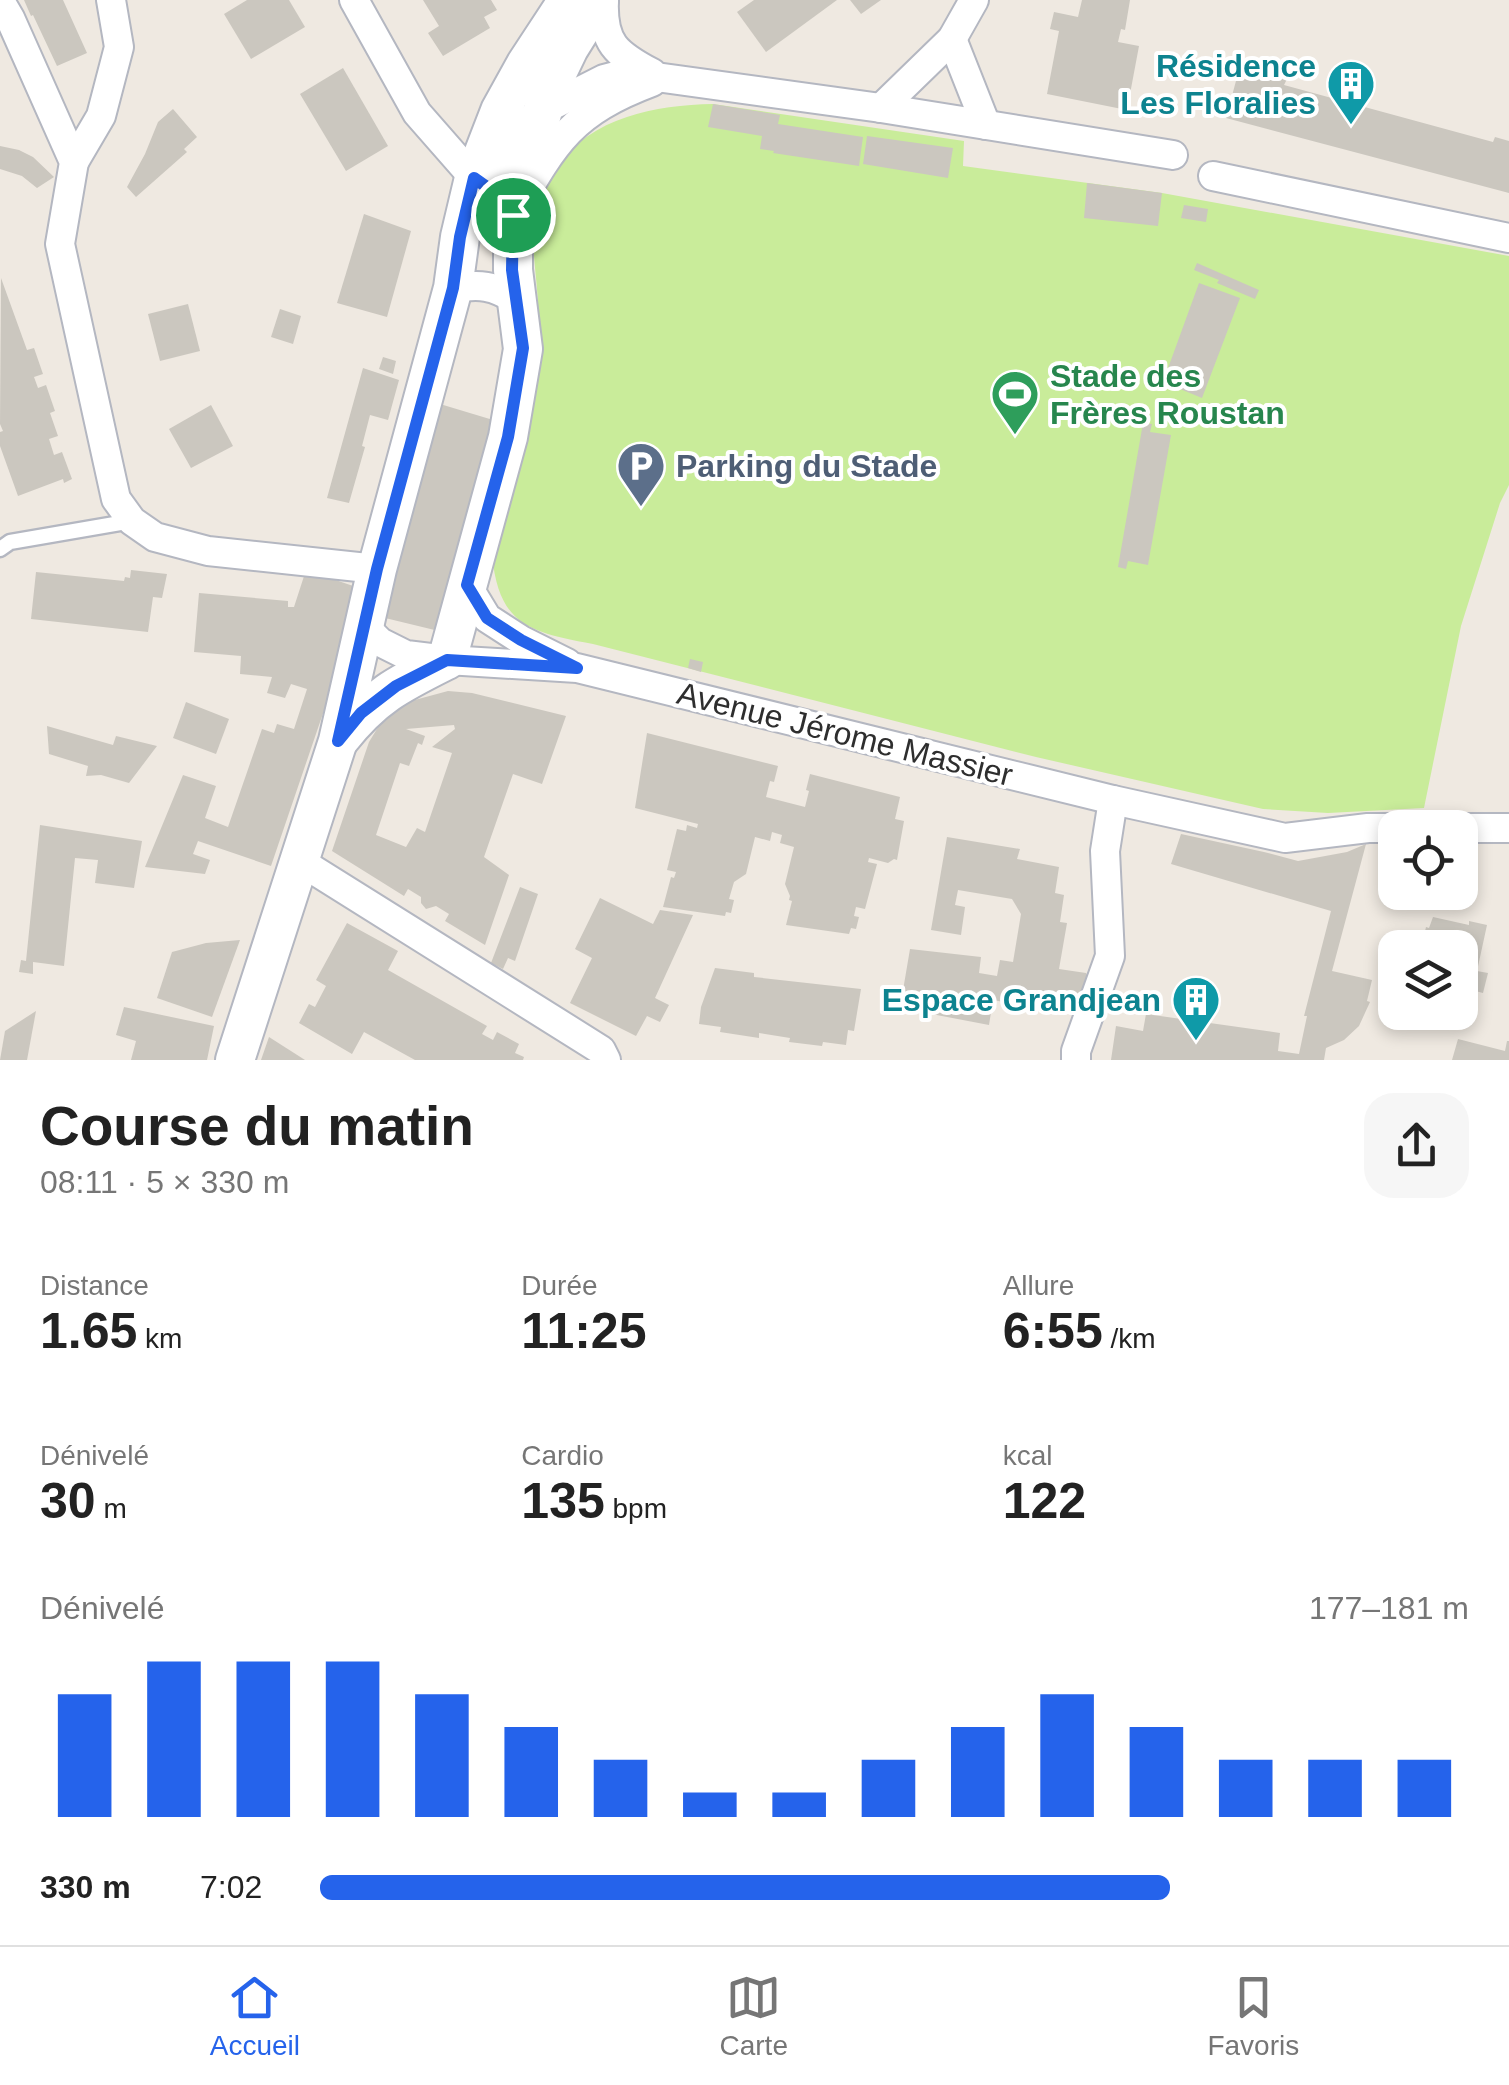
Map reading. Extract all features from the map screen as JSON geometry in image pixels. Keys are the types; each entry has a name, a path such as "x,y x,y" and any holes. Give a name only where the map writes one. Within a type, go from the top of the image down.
{"main road":[{"path":"235,1060 338,741 377,569 453,288 460,237 481,182 500,112 534,50 568,0"},
{"path":"338,741 361,713 396,686 447,660 508,437 523,348 512,270 513,215 542,110 569,48 601,0"}],"street":[{"path":"111,0 119,47 100,116 74,162 60,244 116,499 132,521 155,536 208,551 377,569"},
{"path":"354,0 417,113 513,215 546,158 572,125 603,103 616,85"},
{"path":"578,0 562,25 561,34 569,48 616,85"},
{"path":"601,0 603,24 616,50 662,78"},
{"path":"881,108 952,39 974,0"},
{"path":"0,1 74,162"},
{"path":"952,39 986,125"},
{"path":"481,182 509,135 542,110 616,85 662,78 1173,155"},
{"path":"1213,176 1509,238"},
{"path":"453,288 479,284 517,300"},
{"name":"Avenue Jérome Massier","path":"467,585 487,618 577,668"},
{"name":"Avenue Jérome Massier","path":"366,615 371,633 406,655 577,668 1112,800 1285,838 1378,828"},
{"path":"1076,1060 1110,956 1105,851 1112,800"},
{"path":"1478,828 1509,828"},
{"path":"300,862 601,1050 606,1060"}],"lane":[{"path":"0,549 10,542 132,521"}],"green space":[{"name":"Stade des Frères Roustan","path":"713,104 964,141 963,166 1162,193 1509,256 1509,485 1461,626 1424,808 1328,813 1263,809 1036,757 552,635 522,622 510,611 496,579 492,555 537,331 533,236 539,196 553,172 588,136 626,117 669,107"}],"building":[{"path":"24,0 63,0 87,53 57,66"},
{"path":"247,0 289,0 305,27 251,59 224,14"},
{"path":"423,0 491,0 497,10 484,17 490,28 443,56 428,33 439,26"},
{"path":"754,0 837,0 766,52 737,12"},
{"path":"850,0 881,0 861,14"},
{"path":"1082,0 1130,0 1125,30 1121,29 1118,42 1139,46 1127,110 1047,94 1059,31 1050,29 1054,12 1078,17"},
{"name":"Résidence Les Floralies","path":"1240,66 1287,79 1284,85 1493,142 1495,137 1509,141 1509,193 1226,118"},
{"path":"343,68 388,146 346,171 300,94"},
{"path":"713,104 780,115 778,124 863,137 859,166 773,153 760,149 762,136 708,127"},
{"path":"173,109 197,137 184,149 187,152 136,197 127,187 158,122"},
{"path":"867,136 953,148 948,178 863,164"},
{"path":"0,146 33,157 54,177 37,188 22,176 0,169"},
{"path":"1087,183 1162,193 1158,226 1084,218"},
{"path":"1184,205 1208,209 1206,222 1181,218"},
{"path":"364,214 411,231 387,317 337,303"},
{"path":"1197,263 1259,290 1255,299 1194,270"},
{"path":"1,278 27,350 34,348 43,374 34,377 38,388 46,385 55,411 50,413 58,436 49,439 54,455 62,452 72,479 18,496 0,446"},
{"path":"1199,283 1240,298 1202,398 1163,382"},
{"path":"188,304 200,351 160,361 148,314"},
{"path":"280,309 301,316 293,344 271,337"},
{"path":"383,357 396,361 393,374 379,369"},
{"path":"363,368 399,380 388,420 370,415 349,503 327,498"},
{"path":"440,404 503,423 447,633 381,617"},
{"path":"211,405 233,446 191,468 169,429"},
{"path":"1143,423 1152,424 1150,432 1171,435 1148,565 1128,561 1126,569 1118,567"},
{"path":"131,570 167,574 162,598 153,597 148,632 31,619 36,572 124,581 125,577 130,578"},
{"path":"306,570 365,590 271,866 198,841 193,854 210,860 205,874 145,867 183,775 216,786 205,818 228,827 262,729 274,733 277,724 294,729 307,689 291,684 285,698 267,693 272,677 240,674 241,656 194,652 199,593 288,601 288,607 294,607"},
{"path":"690,659 703,662 701,672 688,668"},
{"path":"448,691 472,693 566,716 542,784 513,774 484,857 509,875 485,945 445,921 449,914 436,906 426,909 421,897 408,889 404,896 332,851 369,742 392,712 411,701","holes":["454,725 455,729 432,747 452,753 425,832 417,828 406,847 376,835 400,763 409,766 425,736 406,729"]},
{"path":"186,702 229,719 216,754 173,738"},
{"path":"47,726 113,745 116,736 157,746 129,783 101,775 86,776 88,766 49,754"},
{"path":"647,733 778,766 766,797 805,807 810,774 900,797 895,819 904,821 897,860 888,863 869,858 868,862 877,864 865,909 856,907 856,929 851,928 849,934 786,925 792,901 785,884 794,847 780,843 782,835 772,832 770,841 755,837 746,874 734,882 729,899 734,900 731,913 726,912 725,916 663,907 676,872 667,870 677,829 686,831 687,825 697,828 698,824 635,808"},
{"path":"40,825 142,841 134,888 95,883 98,860 75,858 64,966 33,962 33,974 19,972 21,960 26,961"},
{"path":"1181,834 1298,861 1347,852 1366,844 1332,971 1372,980 1367,1001 1370,1002 1359,1026 1344,1040 1326,1048 1324,1060 1111,1060 1116,1026 1143,1031 1146,1014 1280,1033 1278,1051 1299,1054 1304,1016 1331,911 1171,864"},
{"path":"947,837 1020,849 1017,859 1059,867 1055,893 1064,895 1060,922 1067,923 1059,969 1086,973 1088,977 1074,1015 993,1000 989,1025 900,1008 910,949 981,957 979,973 997,976 1000,960 1013,962 1021,914 1012,899 958,890 955,905 965,907 961,935 931,930"},
{"path":"520,887 538,894 515,961 508,958 503,969 491,963"},
{"path":"600,898 653,924 660,910 693,915 655,998 669,1005 660,1022 647,1016 636,1036 570,1003 592,958 575,949"},
{"path":"1433,917 1487,925 1478,966 1478,930 1425,930"},
{"path":"347,923 398,951 388,970 487,1026 482,1034 493,1040 497,1032 519,1044 515,1053 523,1060 415,1060 364,1032 352,1054 299,1023 309,1004 315,1007 326,986 316,980"},
{"path":"240,940 212,1017 157,998 172,952"},
{"path":"715,968 754,973 754,977 861,989 854,1031 848,1030 846,1045 823,1042 822,1046 759,1033 759,1038 720,1032 721,1027 699,1024"},
{"path":"1478,971 1488,973 1483,993 1478,992"},
{"path":"124,1007 214,1026 207,1060 131,1060 136,1041 116,1035"},
{"path":"36,1011 27,1060 0,1060 5,1031"},
{"path":"269,1037 305,1060 261,1060"},
{"path":"1458,1039 1505,1051 1509,1041 1509,1060 1452,1060"}],"place":[{"name":"Résidence Les Floralies","path":"1351,126"},
{"name":"Stade des Frères Roustan","path":"1015,436"},
{"name":"Parking du Stade","path":"641,508"},
{"name":"Espace Grandjean","path":"1196,1042"}],"route":[{"path":"474,178 498,195 513,215 512,270 523,348 508,437 467,585 487,618 577,668 447,660 396,686 361,713 338,741 377,569 453,288 474,178"}]}
